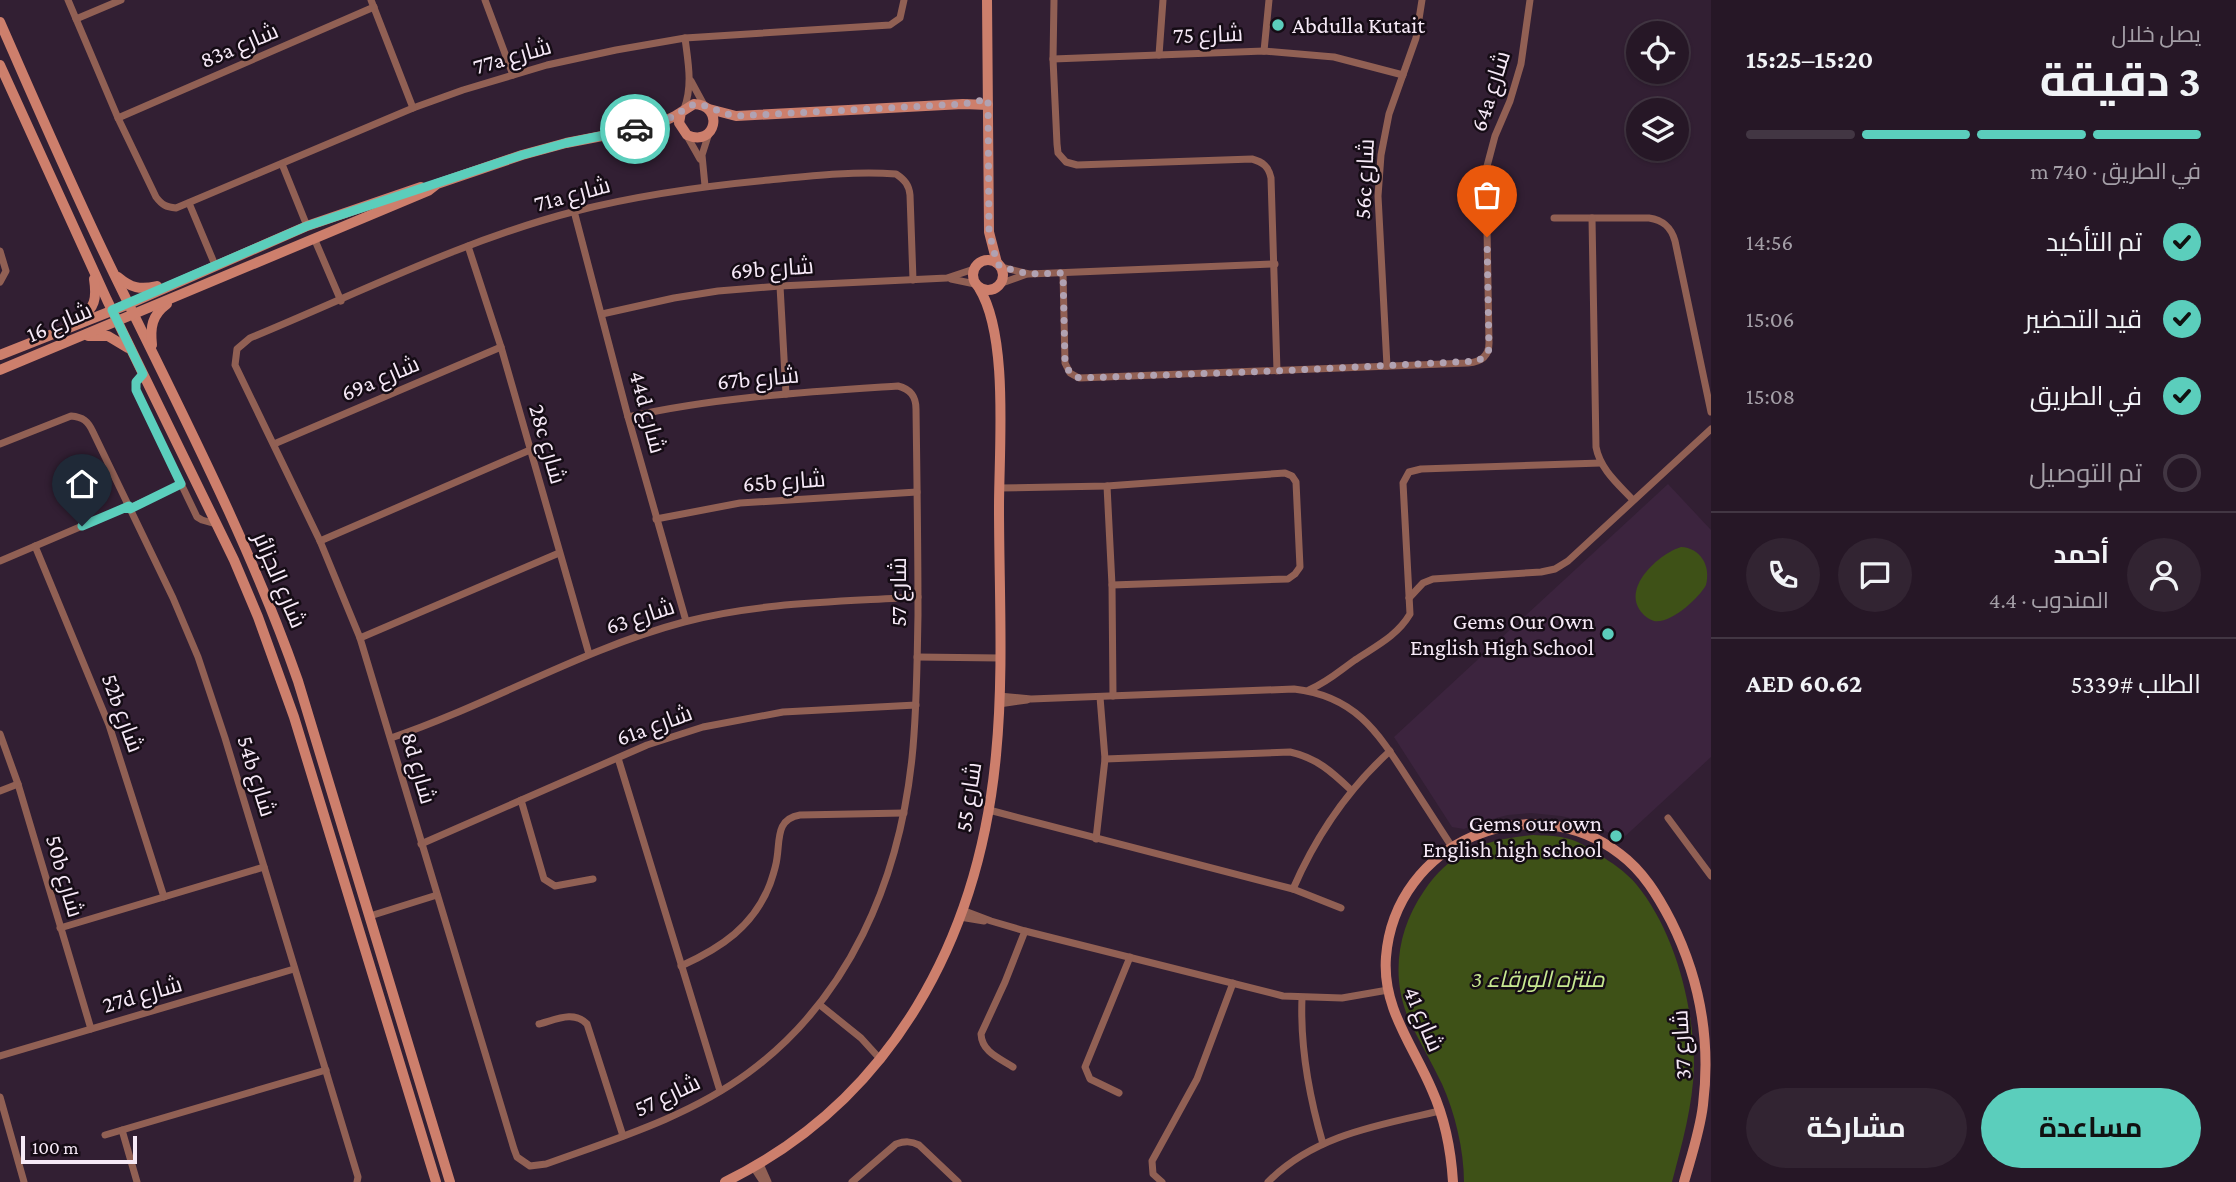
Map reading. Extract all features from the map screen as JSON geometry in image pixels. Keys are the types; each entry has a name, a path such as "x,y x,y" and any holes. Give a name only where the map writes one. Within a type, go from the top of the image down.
{"street":[{"path":"68,0 118,118"},
{"path":"76,19 121,0"},
{"path":"485,0 513,75"},
{"path":"987,0 989,232 1003,278 1001,284"},
{"path":"1054,0 1053,59 1057,144 1060,157 1066,162 1077,165 1252,159 1263,163 1270,173 1277,371"},
{"path":"1159,55 1163,0"},
{"path":"1264,51 1269,0"},
{"name":"56c شارع","path":"1387,366 1379,176 1389,114 1416,38 1422,0"},
{"name":"64a شارع","path":"1387,366 1474,363 1487,354 1486,170 1495,136 1510,101 1521,64 1530,0"},
{"name":"77a شارع","path":"118,118 161,204 176,208 413,108 513,75 604,52 685,38 890,25 900,18 904,3"},
{"path":"373,4 413,108"},
{"name":"83a شارع","path":"118,118 373,4"},
{"name":"شارع الجزائر","path":"0,22 113,273 250,561 285,644 299,681 450,1182"},
{"path":"685,38 690,77 689,93 679,123 702,162"},
{"name":"شارع 75","path":"1053,59 1264,51 1334,57 1403,75"},
{"name":"شارع الجزائر","path":"0,65 115,316 247,588 280,676 436,1182"},
{"path":"690,77 695,92 714,120 703,147 705,186"},
{"path":"654,126 694,104 736,116 988,102"},
{"path":"113,273 139,289 177,282 307,226 533,152 587,138 654,126 669,127 698,138 736,116"},
{"path":"282,164 307,226"},
{"name":"71a شارع","path":"239,373 235,357 243,342 468,246 574,211 705,186 813,177 896,174 909,186 913,280"},
{"name":"شارع 16","path":"0,355 65,328 134,314 428,191 437,184"},
{"path":"189,203 215,265"},
{"name":"44d شارع","path":"574,211 628,417 686,621"},
{"path":"1554,218 1656,219 1673,234 1711,412"},
{"path":"1592,218 1597,447 1601,463 1633,500"},
{"path":"989,232 973,279 977,286 992,290 1029,274 1275,264"},
{"path":"314,238 341,300"},
{"name":"28c شارع","path":"468,246 501,347 589,654"},
{"path":"0,282 6,271 1,254"},
{"path":"976,266 988,260 1029,274"},
{"path":"65,328 86,315 93,305 96,293 92,266"},
{"name":"69b شارع","path":"947,278 976,266"},
{"path":"1063,273 1065,357 1070,373 1074,376 1085,378 1387,366"},
{"name":"69b شارع","path":"602,314 696,294 780,286 947,278 977,286"},
{"name":"شارع 16","path":"0,370 77,337 115,316 129,303 177,282"},
{"name":"شارع 55","path":"725,1182 757,1166 792,1143 829,1112 884,1057 935,975 961,914 977,863 989,810 996,758 999,700 1000,410 993,318 1001,284"},
{"path":"780,286 786,394"},
{"name":"شارع 55","path":"977,286 993,318"},
{"path":"153,355 151,332 154,319 161,309 177,296"},
{"path":"77,337 108,336 133,352"},
{"name":"69a شارع","path":"274,444 501,347"},
{"name":"8d شارع","path":"239,373 320,541 360,638 517,1157 530,1166 546,1164"},
{"path":"143,374 136,382 136,390 181,484 199,519 217,524"},
{"name":"67b شارع","path":"628,417 707,401 891,387"},
{"name":"شارع 57","path":"546,1164 674,1115 720,1091 773,1054 820,1006 848,962 876,904 894,854 904,813 912,761 916,705 916,402 914,396 904,388 891,387"},
{"name":"54b شارع","path":"0,444 71,415 81,417 89,423 173,598 198,657 225,738 358,1182"},
{"path":"1409,598 1423,583 1433,579 1555,569 1711,429"},
{"path":"320,541 530,450"},
{"path":"1308,690 1338,675 1353,661 1391,636 1410,614 1402,483 1409,472 1421,469 1601,463"},
{"path":"999,488 1107,486 1285,473 1292,476 1296,482 1300,567 1288,579 1112,585"},
{"path":"0,561 181,484"},
{"path":"1107,486 1112,585 1113,696"},
{"name":"65b شارع","path":"656,519 740,503 917,492"},
{"name":"52b شارع","path":"35,546 109,725 164,897"},
{"path":"360,638 559,553"},
{"name":"شارع 63","path":"391,738 468,708 589,654 686,621 768,607 918,597"},
{"path":"917,657 1000,658"},
{"path":"999,700 1294,688 1308,690 1335,699 1370,724 1451,847"},
{"path":"1096,839 1105,759 1100,697"},
{"name":"61a شارع","path":"421,844 682,733 752,716 822,708 916,705"},
{"name":"50b شارع","path":"0,734 18,783 91,1029"},
{"path":"1293,889 1318,837 1351,790 1390,751"},
{"path":"1105,759 1290,752 1319,762 1351,790"},
{"path":"618,758 720,1091"},
{"path":"0,791 18,783"},
{"path":"521,800 544,879 555,886 593,879"},
{"path":"989,810 1293,889 1341,908"},
{"path":"681,967 725,944 750,919 768,890 774,874 781,827 792,816 904,813"},
{"path":"1668,818 1711,876"},
{"name":"شارع 37","path":"1451,847 1490,829 1525,824 1569,828 1610,846 1634,865 1644,877 1666,912 1692,973 1707,1022 1703,1107 1684,1182"},
{"name":"شارع 41","path":"1451,847 1422,874 1399,907 1387,947 1386,973 1388,990 1399,1024 1424,1072 1440,1111 1448,1138 1453,1182"},
{"path":"60,928 264,867"},
{"path":"370,916 437,895"},
{"path":"961,914 1266,992 1302,998 1342,998 1388,990"},
{"path":"1013,1067 985,1049 981,1034 1025,931"},
{"path":"1119,1093 1090,1079 1085,1067 1130,957"},
{"name":"27d شارع","path":"0,1056 294,968"},
{"path":"1162,1182 1153,1174 1152,1161 1197,1079 1233,983"},
{"path":"1302,998 1305,1066 1323,1144"},
{"path":"820,1006 884,1057"},
{"path":"538,1024 572,1016 583,1019 587,1024 623,1136"},
{"path":"105,1135 326,1070"},
{"path":"0,1097 24,1182"},
{"path":"1268,1182 1287,1165 1323,1144 1352,1132 1440,1111"},
{"path":"122,1130 137,1182"},
{"path":"852,1182 896,1144 912,1142 919,1145 958,1182"},
{"path":"757,1166 766,1182"}],"shaded area":[{"name":"Gems Our Own English High School","path":"1668,484 1711,530 1711,757 1621,840 1583,821 1531,813 1508,815 1464,829 1452,827 1394,737"}],"green space":[{"path":"1681,547 1699,554 1707,571 1706,585 1691,603 1676,614 1661,621 1651,620 1644,616 1638,607 1637,588 1655,562"},
{"name":"منتزه الورقاء 3","path":"1533,835 1574,840 1623,871 1650,903 1671,946 1686,994 1694,1066 1689,1110 1672,1182 1464,1182 1458,1132 1451,1107 1404,1005 1399,971 1402,938 1424,891 1446,866 1485,844"}],"way so far":[{"path":"635,129 654,126 694,104 736,116 963,104 988,99 989,232 997,263 1001,267 1029,274 1063,273 1065,363 1070,373 1079,378 1474,363 1483,359 1489,349 1487,237"}],"place":[{"name":"Abdulla Kutait","path":"1278,25"},
{"name":"Gems Our Own English High School","path":"1608,634"},
{"name":"Gems our own English high school","path":"1616,836"}],"route":[{"path":"82,526 129,506 130,509 181,484 136,390 136,382 143,374 112,310 307,226 522,155 635,129"}]}
